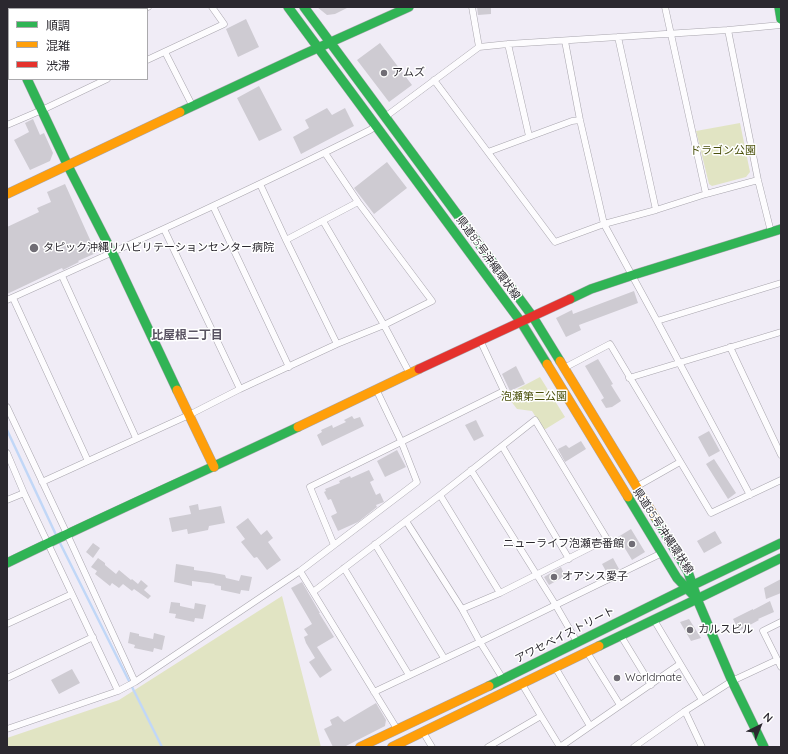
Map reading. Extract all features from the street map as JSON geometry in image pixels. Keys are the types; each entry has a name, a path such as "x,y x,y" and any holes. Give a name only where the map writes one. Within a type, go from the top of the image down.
{"main road":[{"name":"県道85号沖縄環状線","path":"288,7 521,322 677,578 690,587"},
{"name":"県道85号沖縄環状線","path":"304,7 533,317 688,572 690,587 697,599 732,681 764,747"},
{"path":"7,194 330,42 409,7"},
{"path":"779,7 781,19"},
{"path":"27,80 68,166 112,252 214,467"},
{"path":"7,563 591,289 781,229"},
{"name":"アワセベイストリート","path":"360,747 517,673 577,642 781,543"},
{"path":"392,747 781,558"}],"street":[{"path":"148,60 224,24 212,7"},
{"path":"472,7 479,47"},
{"path":"665,7 706,194"},
{"path":"385,117 479,47 781,25"},
{"path":"728,30 758,180 771,232"},
{"path":"618,37 656,210"},
{"path":"565,41 580,120 604,224 658,321 750,494"},
{"path":"508,44 529,136"},
{"path":"165,52 193,107"},
{"path":"90,80 93,85"},
{"path":"7,125 105,80"},
{"path":"434,80 555,242 604,224 758,180"},
{"path":"488,152 572,121 580,120"},
{"path":"88,461 10,299 260,184 325,153 376,126"},
{"path":"42,482 189,415 240,389 337,344 384,325 432,301 358,202 325,153"},
{"path":"260,184 337,344"},
{"path":"286,240 358,202"},
{"path":"213,206 289,367"},
{"path":"323,221 384,325 410,374"},
{"path":"164,229 240,389"},
{"path":"62,276 136,438"},
{"path":"658,321 781,283"},
{"path":"629,378 781,332"},
{"path":"334,545 310,487 504,391 480,340"},
{"path":"564,368 610,344 711,513 781,480"},
{"path":"730,347 781,455"},
{"path":"7,729 118,691 135,682 300,571 417,482 401,441 376,389"},
{"path":"7,407 65,535 135,682"},
{"path":"313,592 535,420 607,539 500,593 462,609"},
{"path":"502,446 569,559"},
{"path":"7,453 24,493 50,542 72,594 118,691"},
{"path":"636,487 680,462"},
{"path":"471,470 555,604 577,642"},
{"path":"7,500 24,493"},
{"path":"440,495 500,593"},
{"path":"406,521 462,609 503,679"},
{"path":"375,544 444,658"},
{"path":"374,692 480,642 662,552"},
{"path":"344,568 409,675"},
{"path":"300,571 397,729"},
{"path":"7,624 72,594"},
{"path":"654,620 702,700"},
{"path":"781,622 763,631 781,667"},
{"path":"621,636 651,685"},
{"path":"7,678 93,637"},
{"path":"587,652 620,706"},
{"path":"638,746 685,711 732,681 777,660"},
{"path":"522,684 560,747 680,664"},
{"path":"555,667 590,726"},
{"path":"685,711 702,747"},
{"path":"488,747 541,716"},
{"path":"423,732 432,747"}],"green space":[{"name":"ドラゴン公園","path":"740,123 750,172 746,177 712,186 709,184 696,131"},
{"name":"泡瀬第二公園","path":"540,377 565,417 544,430 532,411 517,409 507,396 508,394"},
{"path":"282,596 321,747 7,747 7,738 119,700"}],"building":[{"path":"317,7 349,7 335,14 327,15"},
{"path":"477,7 491,7 491,14 478,15"},
{"path":"246,19 259,47 238,57 226,29"},
{"name":"アムズ","path":"380,43 412,85 389,102 357,60"},
{"path":"259,86 282,130 259,141 237,98"},
{"path":"327,108 332,115 345,108 354,126 301,154 293,137 309,128 305,120"},
{"path":"33,119 40,135 44,133 53,153 50,161 30,170 14,140 29,132 25,123"},
{"path":"387,162 407,188 374,214 354,188"},
{"path":"65,184 96,253 63,270 62,268 7,294 7,227 39,212 37,208 51,202 47,192"},
{"path":"634,291 638,303 579,325 581,330 566,337 556,318 572,310 573,314"},
{"path":"598,359 621,401 612,407 606,408 601,400 604,398 585,366"},
{"path":"516,366 525,384 510,391 502,374"},
{"path":"352,416 354,419 360,417 364,426 322,446 317,435 322,432 321,430 332,425 333,428 346,422 344,420"},
{"path":"476,420 484,436 474,441 465,425"},
{"path":"709,431 720,451 709,457 698,437"},
{"path":"581,441 586,449 565,462 558,449 566,445 569,448"},
{"path":"397,450 406,467 385,477 377,461"},
{"path":"714,459 736,493 728,499 706,464"},
{"path":"369,470 374,480 370,482 376,495 380,493 384,502 376,505 377,507 358,522 338,531 331,516 337,513 331,499 328,500 324,492 326,491 325,489 340,483 339,481 350,476 351,478"},
{"path":"198,504 199,510 221,506 225,523 209,526 208,530 188,534 187,529 172,532 169,518 191,514 189,506"},
{"path":"248,518 261,535 267,530 273,538 268,542 281,560 267,570 257,557 254,558 241,542 245,539 236,527"},
{"name":"ニューライフ泡瀬壱番館","path":"631,529 645,552 632,560 618,537"},
{"path":"715,531 722,543 704,553 697,541"},
{"path":"93,543 100,548 93,558 86,552"},
{"path":"98,558 116,574 119,570 138,584 141,580 148,586 144,590 151,596 148,599 134,589 132,591 123,584 119,588 112,583 110,586 95,574 97,571 91,567"},
{"path":"613,558 619,569 608,575 602,564"},
{"path":"176,564 194,567 194,570 225,575 226,578 239,581 241,575 252,577 249,591 241,590 240,594 221,590 221,586 214,585 215,584 192,581 192,586 174,582"},
{"name":"オアシス愛子","path":"561,567 565,576 549,585 544,577"},
{"path":"781,579 781,593 766,599 764,588"},
{"path":"302,582 334,637 317,647 332,670 320,678 309,662 315,658 304,637 308,635 304,629 312,624 291,588"},
{"path":"770,601 774,612 758,619 759,620 739,631 733,619"},
{"path":"171,602 180,603 180,606 194,609 195,603 206,605 203,619 195,618 194,622 175,618 176,614 169,613"},
{"name":"カルスビル","path":"689,619 701,638 691,641 680,622"},
{"path":"130,632 139,634 139,636 153,639 154,633 165,636 162,650 154,648 153,652 134,648 135,645 128,643"},
{"path":"72,669 80,683 59,694 51,680"},
{"path":"376,703 386,720 385,726 344,747 333,747 324,729 332,725 330,720 338,716 344,722"}],"waterway":[{"path":"7,430 57,537"},
{"path":"59,541 162,747"}],"traffic: fast":[{"path":"288,7 521,322 547,364"},
{"path":"304,7 533,317 560,361"},
{"path":"180,112 409,7"},
{"path":"779,7 781,19"},
{"path":"27,80 68,166 112,252 177,390"},
{"path":"570,299 591,289 633,275 781,229"},
{"path":"7,563 79,528 298,427"},
{"path":"628,497 677,578 697,599"},
{"path":"655,517 688,572 696,595"},
{"path":"687,588 781,543"},
{"path":"697,599 781,558"},
{"path":"489,686 687,588"},
{"path":"599,646 697,599 732,681 764,747"}],"traffic: slow":[{"path":"7,194 180,112"},
{"path":"560,361 655,517"},
{"path":"547,364 628,497"},
{"path":"298,427 419,369"},
{"path":"177,390 214,467"},
{"path":"392,747 599,646"},
{"path":"360,747 489,686"}],"traffic: jam":[{"path":"419,369 570,299"}],"place":[{"name":"アムズ","path":"384,73"},
{"name":"タピック沖縄リハビリテーションセンター病院","path":"34,248"},
{"name":"ニューライフ泡瀬壱番館","path":"632,544"},
{"name":"オアシス愛子","path":"554,577"},
{"name":"カルスビル","path":"690,630"},
{"name":"Worldmate","path":"617,678"}],"district":[{"name":"比屋根二丁目","path":"187,335"}]}
